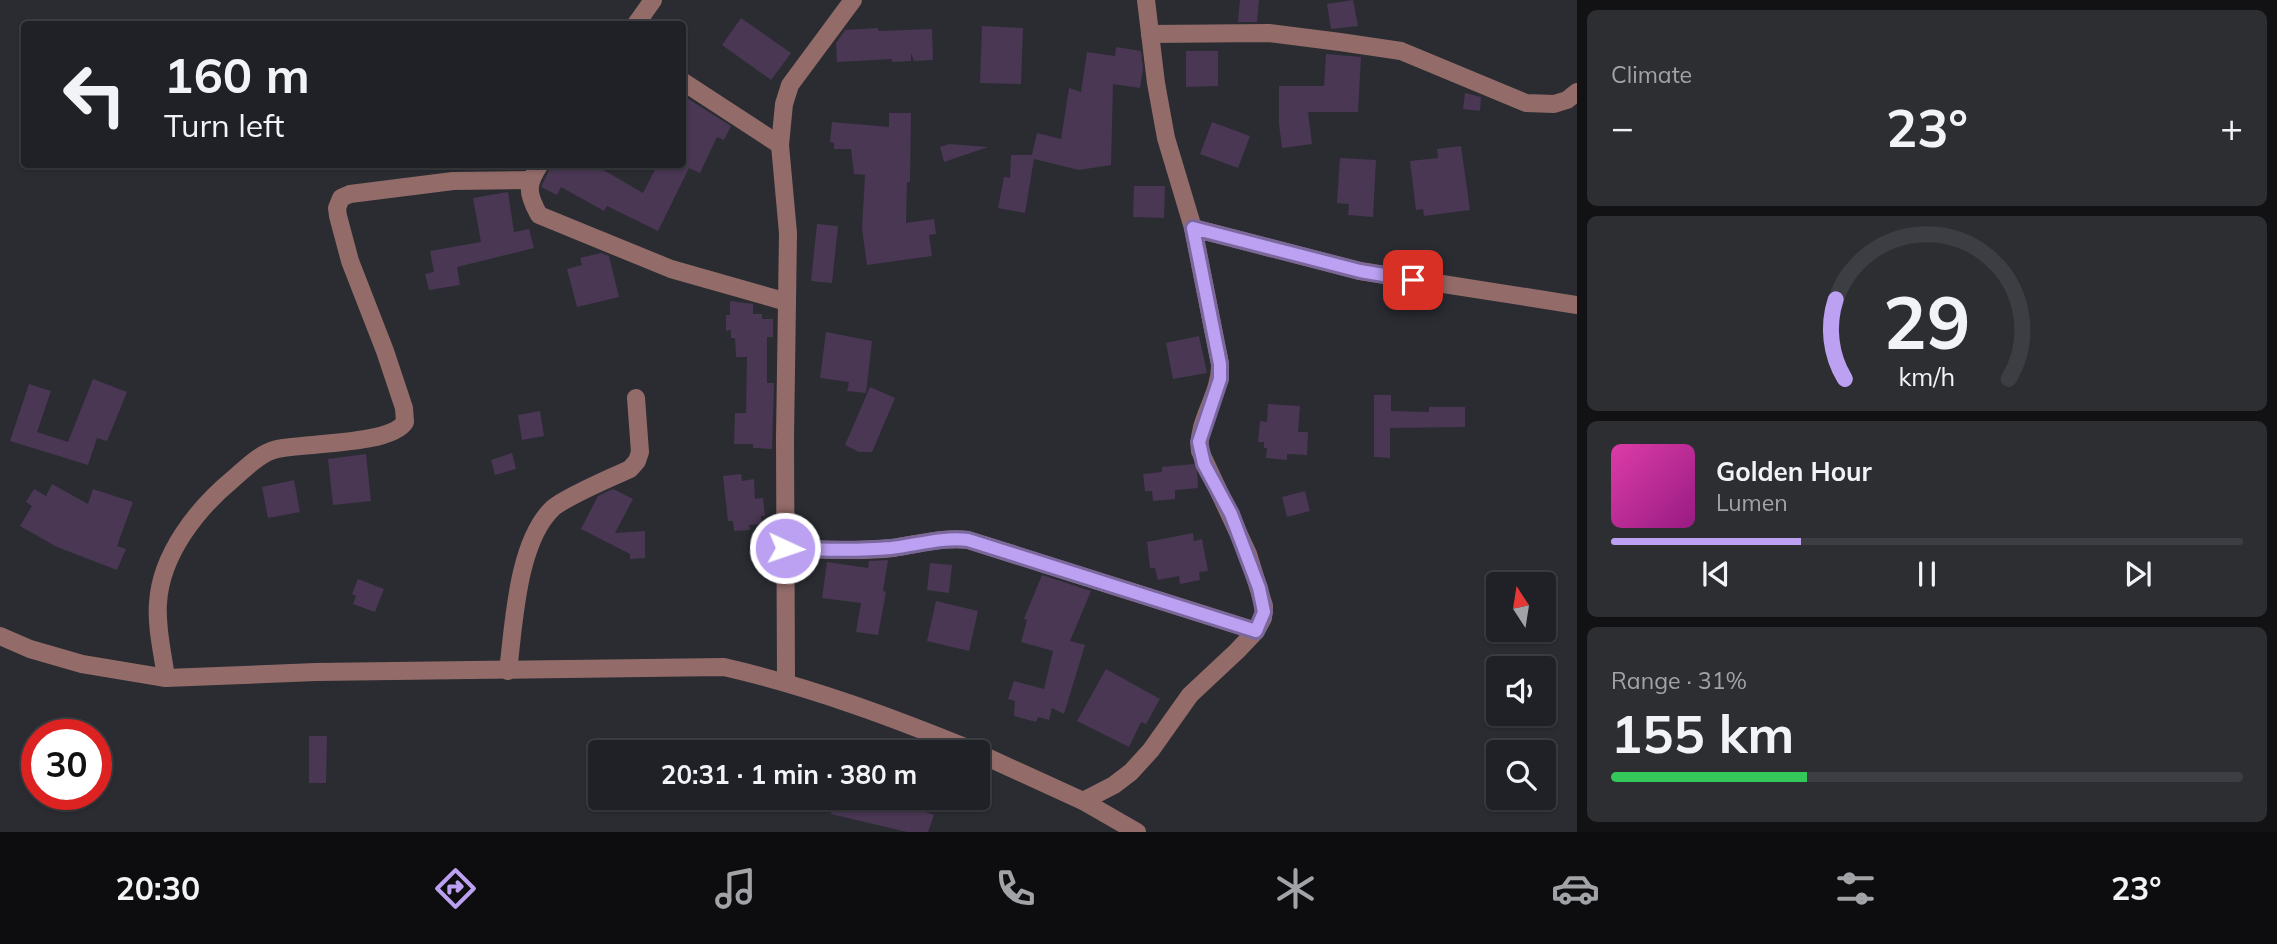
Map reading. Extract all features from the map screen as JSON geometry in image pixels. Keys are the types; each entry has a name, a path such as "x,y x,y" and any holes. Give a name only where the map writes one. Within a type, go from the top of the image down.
{"street":[{"path":"638,21 653,0"},
{"path":"786,681 788,233 780,145 786,93 852,0"},
{"path":"1083,801 1114,785 1131,772 1151,750 1190,695 1256,631 1264,612 1259,588 1231,514 1200,452 1203,424 1220,379 1220,364 1193,228 1167,138 1146,0"},
{"path":"1150,34 1269,33 1401,51 1526,103 1553,104 1566,100 1577,92"},
{"path":"686,84 780,145"},
{"path":"166,678 158,600 167,565 192,518 223,487 268,452 373,438 394,432 404,422 404,408 351,261 338,216 337,208 341,198 350,194 535,172 531,200 539,215 671,269 787,302"},
{"path":"1193,228 1360,271 1577,305"},
{"path":"508,671 524,566 533,538 542,521 556,505 630,469 637,461 640,452 636,398"},
{"path":"785,548 852,551 941,539 968,540 1256,631"},
{"path":"0,636 30,649 82,664 166,678 316,672 724,667 786,681 947,740"},
{"path":"990,759 1083,801 1138,832"}],"building":[{"path":"1240,0 1259,0 1257,22 1238,22"},
{"path":"1353,0 1358,26 1331,29 1327,4"},
{"path":"741,18 791,53 771,80 722,45"},
{"path":"982,26 1023,28 1021,84 980,83"},
{"path":"878,28 878,31 932,29 933,60 914,61 911,53 911,61 892,62 892,59 837,62 836,43 845,30"},
{"path":"1116,47 1141,51 1143,69 1140,88 1113,84 1111,165 1079,170 1034,159 1025,213 998,208 1004,177 1010,178 1011,155 1032,155 1037,133 1061,139 1069,88 1081,92 1087,52 1115,56"},
{"path":"1186,51 1218,51 1218,86 1186,87"},
{"path":"1326,54 1361,57 1358,112 1308,112 1312,144 1282,148 1279,86 1324,86"},
{"path":"1465,93 1481,97 1480,111 1463,109"},
{"path":"686,98 731,126 724,140 717,137 700,173 689,168 658,231 607,206 604,211 561,187 557,195 541,187 550,168 600,168 643,193 656,168 686,168"},
{"path":"889,113 911,113 910,182 907,182 906,223 934,219 936,234 929,235 932,256 867,265 862,229 865,175 854,174 851,149 834,149 834,143 830,142 832,122 889,127"},
{"path":"1212,122 1250,136 1238,168 1200,154"},
{"path":"949,144 988,147 944,162 940,147"},
{"path":"1461,146 1470,210 1424,216 1423,209 1416,210 1410,161 1438,158 1437,149"},
{"path":"1340,158 1376,160 1373,217 1348,215 1349,204 1337,203"},
{"path":"1134,186 1165,186 1164,218 1133,217"},
{"path":"508,192 514,232 529,229 534,248 457,267 460,285 429,290 425,274 434,272 430,251 481,242 473,198"},
{"path":"817,224 838,226 832,283 811,281"},
{"path":"601,253 609,256 619,297 577,307 567,269 582,265 580,258"},
{"path":"730,301 753,304 753,314 762,314 762,319 773,319 773,337 767,337 767,383 774,383 772,449 753,448 753,444 734,444 735,413 746,413 747,357 736,357 735,338 731,338 731,330 726,331 726,315 730,315"},
{"path":"826,332 872,341 866,393 847,391 849,382 820,378"},
{"path":"1199,336 1207,373 1173,379 1166,343"},
{"path":"93,379 127,392 107,441 97,438 88,465 10,441 29,384 51,391 37,432 68,442"},
{"path":"870,387 895,398 872,452 859,452 845,445"},
{"path":"1374,395 1391,395 1391,411 1429,412 1429,407 1465,407 1465,427 1390,428 1390,458 1374,457"},
{"path":"1268,404 1300,406 1298,432 1308,432 1307,455 1287,454 1287,460 1266,458 1267,448 1264,448 1264,442 1258,442 1260,421 1267,422"},
{"path":"540,411 544,436 522,440 518,415"},
{"path":"512,453 516,469 495,475 491,460"},
{"path":"366,454 371,501 333,505 328,459"},
{"path":"1194,464 1198,488 1175,490 1175,499 1153,501 1152,491 1145,491 1143,474 1162,472 1162,467"},
{"path":"741,474 742,481 754,479 755,499 763,498 765,516 761,516 761,524 749,525 750,530 734,531 733,521 728,521 723,476"},
{"path":"294,480 300,512 268,518 262,487"},
{"path":"52,484 88,504 93,489 133,502 117,546 126,549 117,570 57,547 20,526 32,506 26,502 34,489 46,496"},
{"path":"613,489 633,499 615,533 645,531 645,558 630,559 630,554 581,529 598,496"},
{"path":"1305,491 1310,511 1287,517 1282,497"},
{"path":"1193,533 1194,541 1202,539 1208,571 1199,572 1200,580 1180,584 1179,576 1158,580 1155,568 1150,568 1147,542"},
{"path":"888,560 883,591 886,592 878,635 856,632 861,603 822,598 827,562 868,568 869,561"},
{"path":"930,563 952,565 949,593 927,590"},
{"path":"1042,575 1091,591 1070,641 1085,645 1064,714 1052,708 1049,720 1038,717 1036,722 1014,716 1015,701 1008,699 1014,681 1044,689 1053,651 1021,642 1027,620 1024,619"},
{"path":"358,579 384,589 375,612 353,604 356,596 352,594"},
{"path":"936,601 978,611 969,651 927,641"},
{"path":"1106,669 1160,699 1146,724 1141,722 1129,747 1077,721"},
{"path":"309,736 327,736 326,783 309,783"},
{"path":"832,810 919,810 934,815 928,832 907,832 831,814"}],"route":[{"path":"785,548 852,551 941,539 968,540 1256,631 1264,612 1259,588 1231,514 1200,452 1203,424 1220,379 1220,364 1193,228 1360,271 1413,280"}]}
